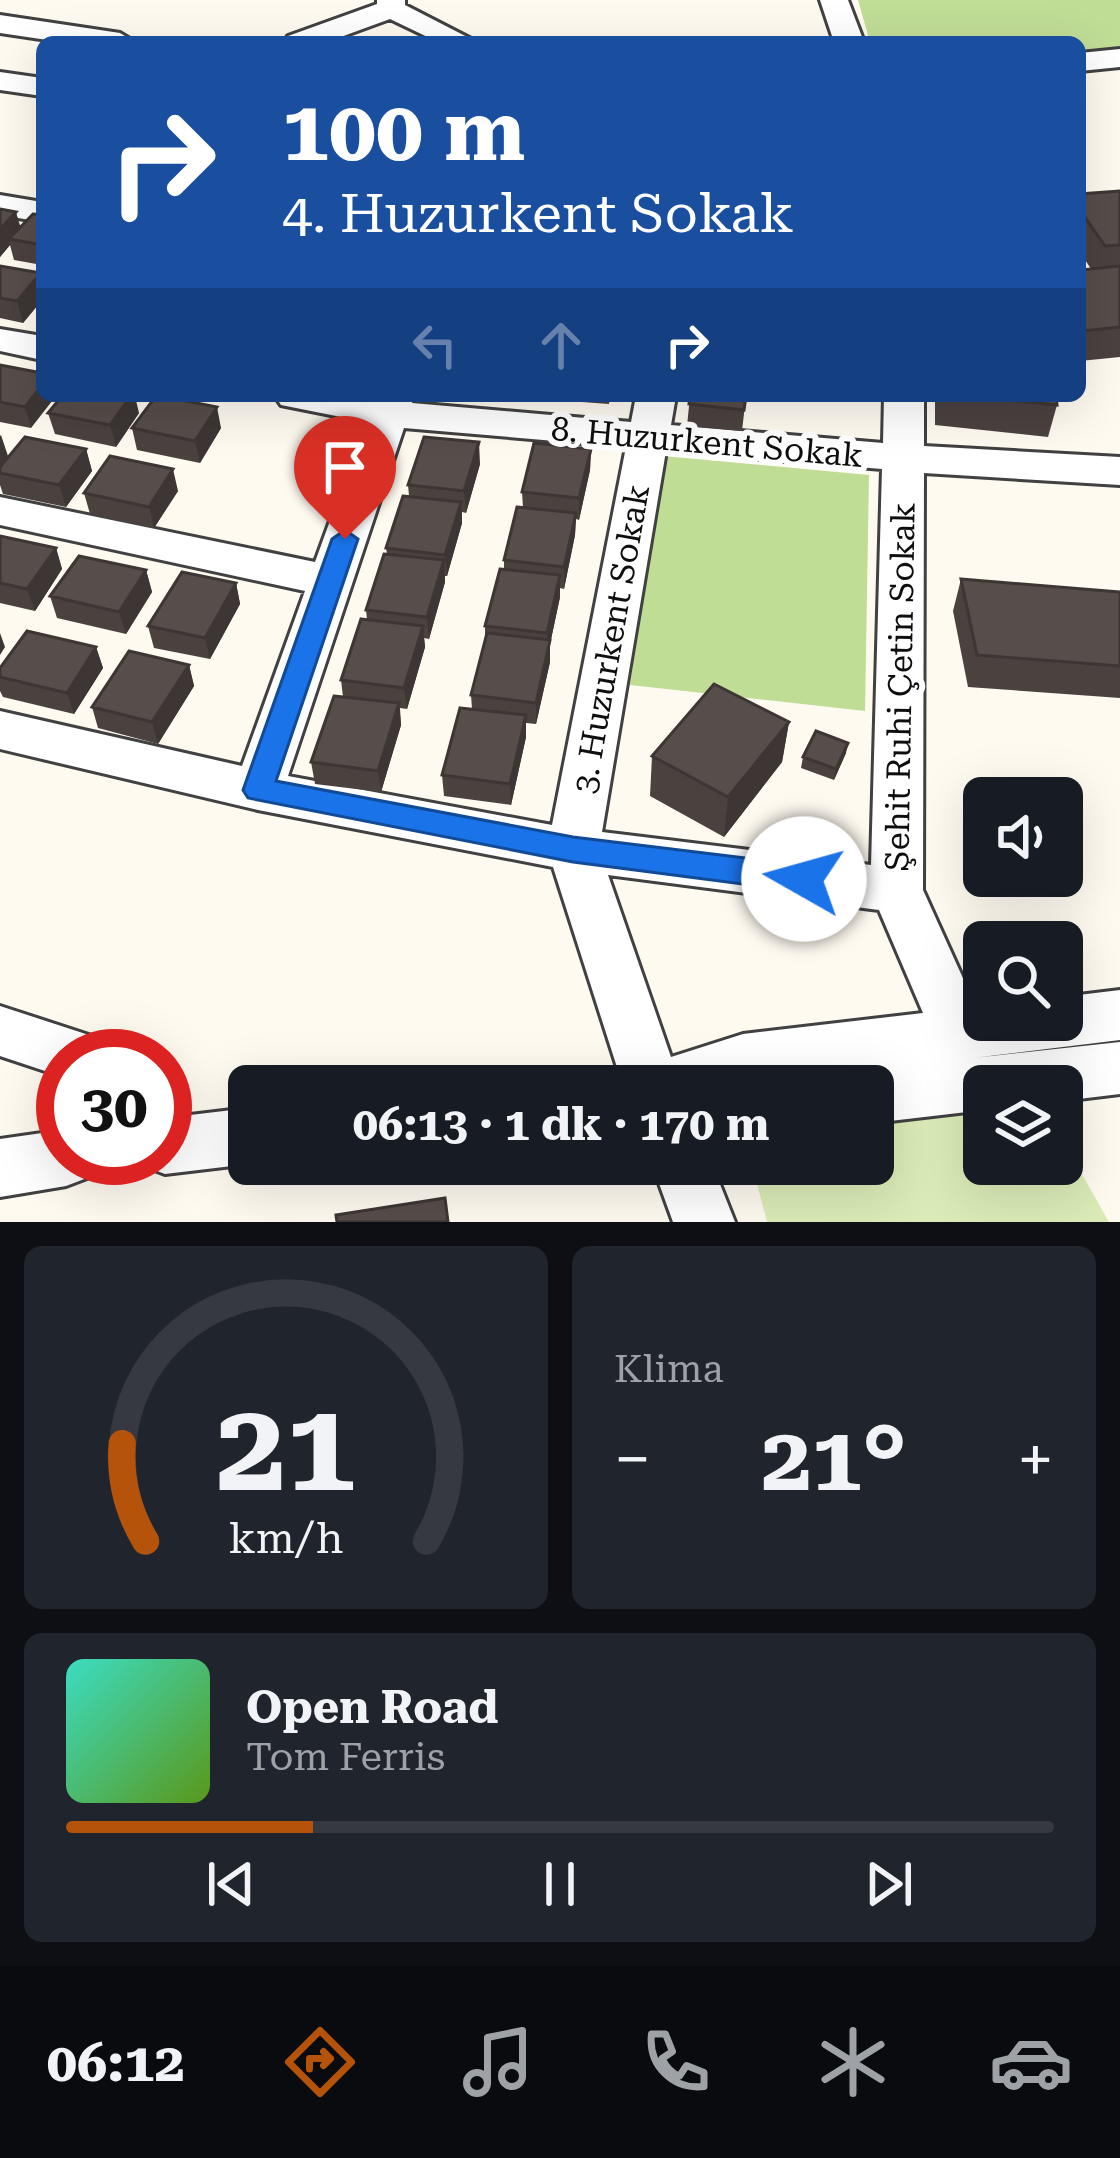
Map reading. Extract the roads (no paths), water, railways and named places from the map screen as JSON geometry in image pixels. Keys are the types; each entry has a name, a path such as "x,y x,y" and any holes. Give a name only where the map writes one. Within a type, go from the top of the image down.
{"street":[{"path":"834,0 847,36"},
{"path":"314,36 391,5 450,36"},
{"path":"0,24 81,36"},
{"path":"1086,61 1120,58"},
{"path":"0,81 36,86"},
{"path":"0,205 36,211"},
{"path":"0,340 36,347"},
{"name":"8. Huzurkent Sokak","path":"360,402 652,417 904,458 1120,471"},
{"name":"Şehit Ruhi Çetin Sokak","path":"904,402 897,890 961,1037"},
{"path":"258,790 392,405"},
{"name":"3. Huzurkent Sokak","path":"645,1065 573,850 652,417"},
{"path":"0,511 331,581"},
{"path":"0,730 258,790 573,850 897,890"},
{"path":"727,1065 1120,1015"},
{"path":"0,1031 36,1043"},
{"path":"894,1094 1120,1068"},
{"path":"192,1143 228,1138"},
{"path":"0,1168 36,1163"},
{"path":"690,1185 704,1222"}]}
